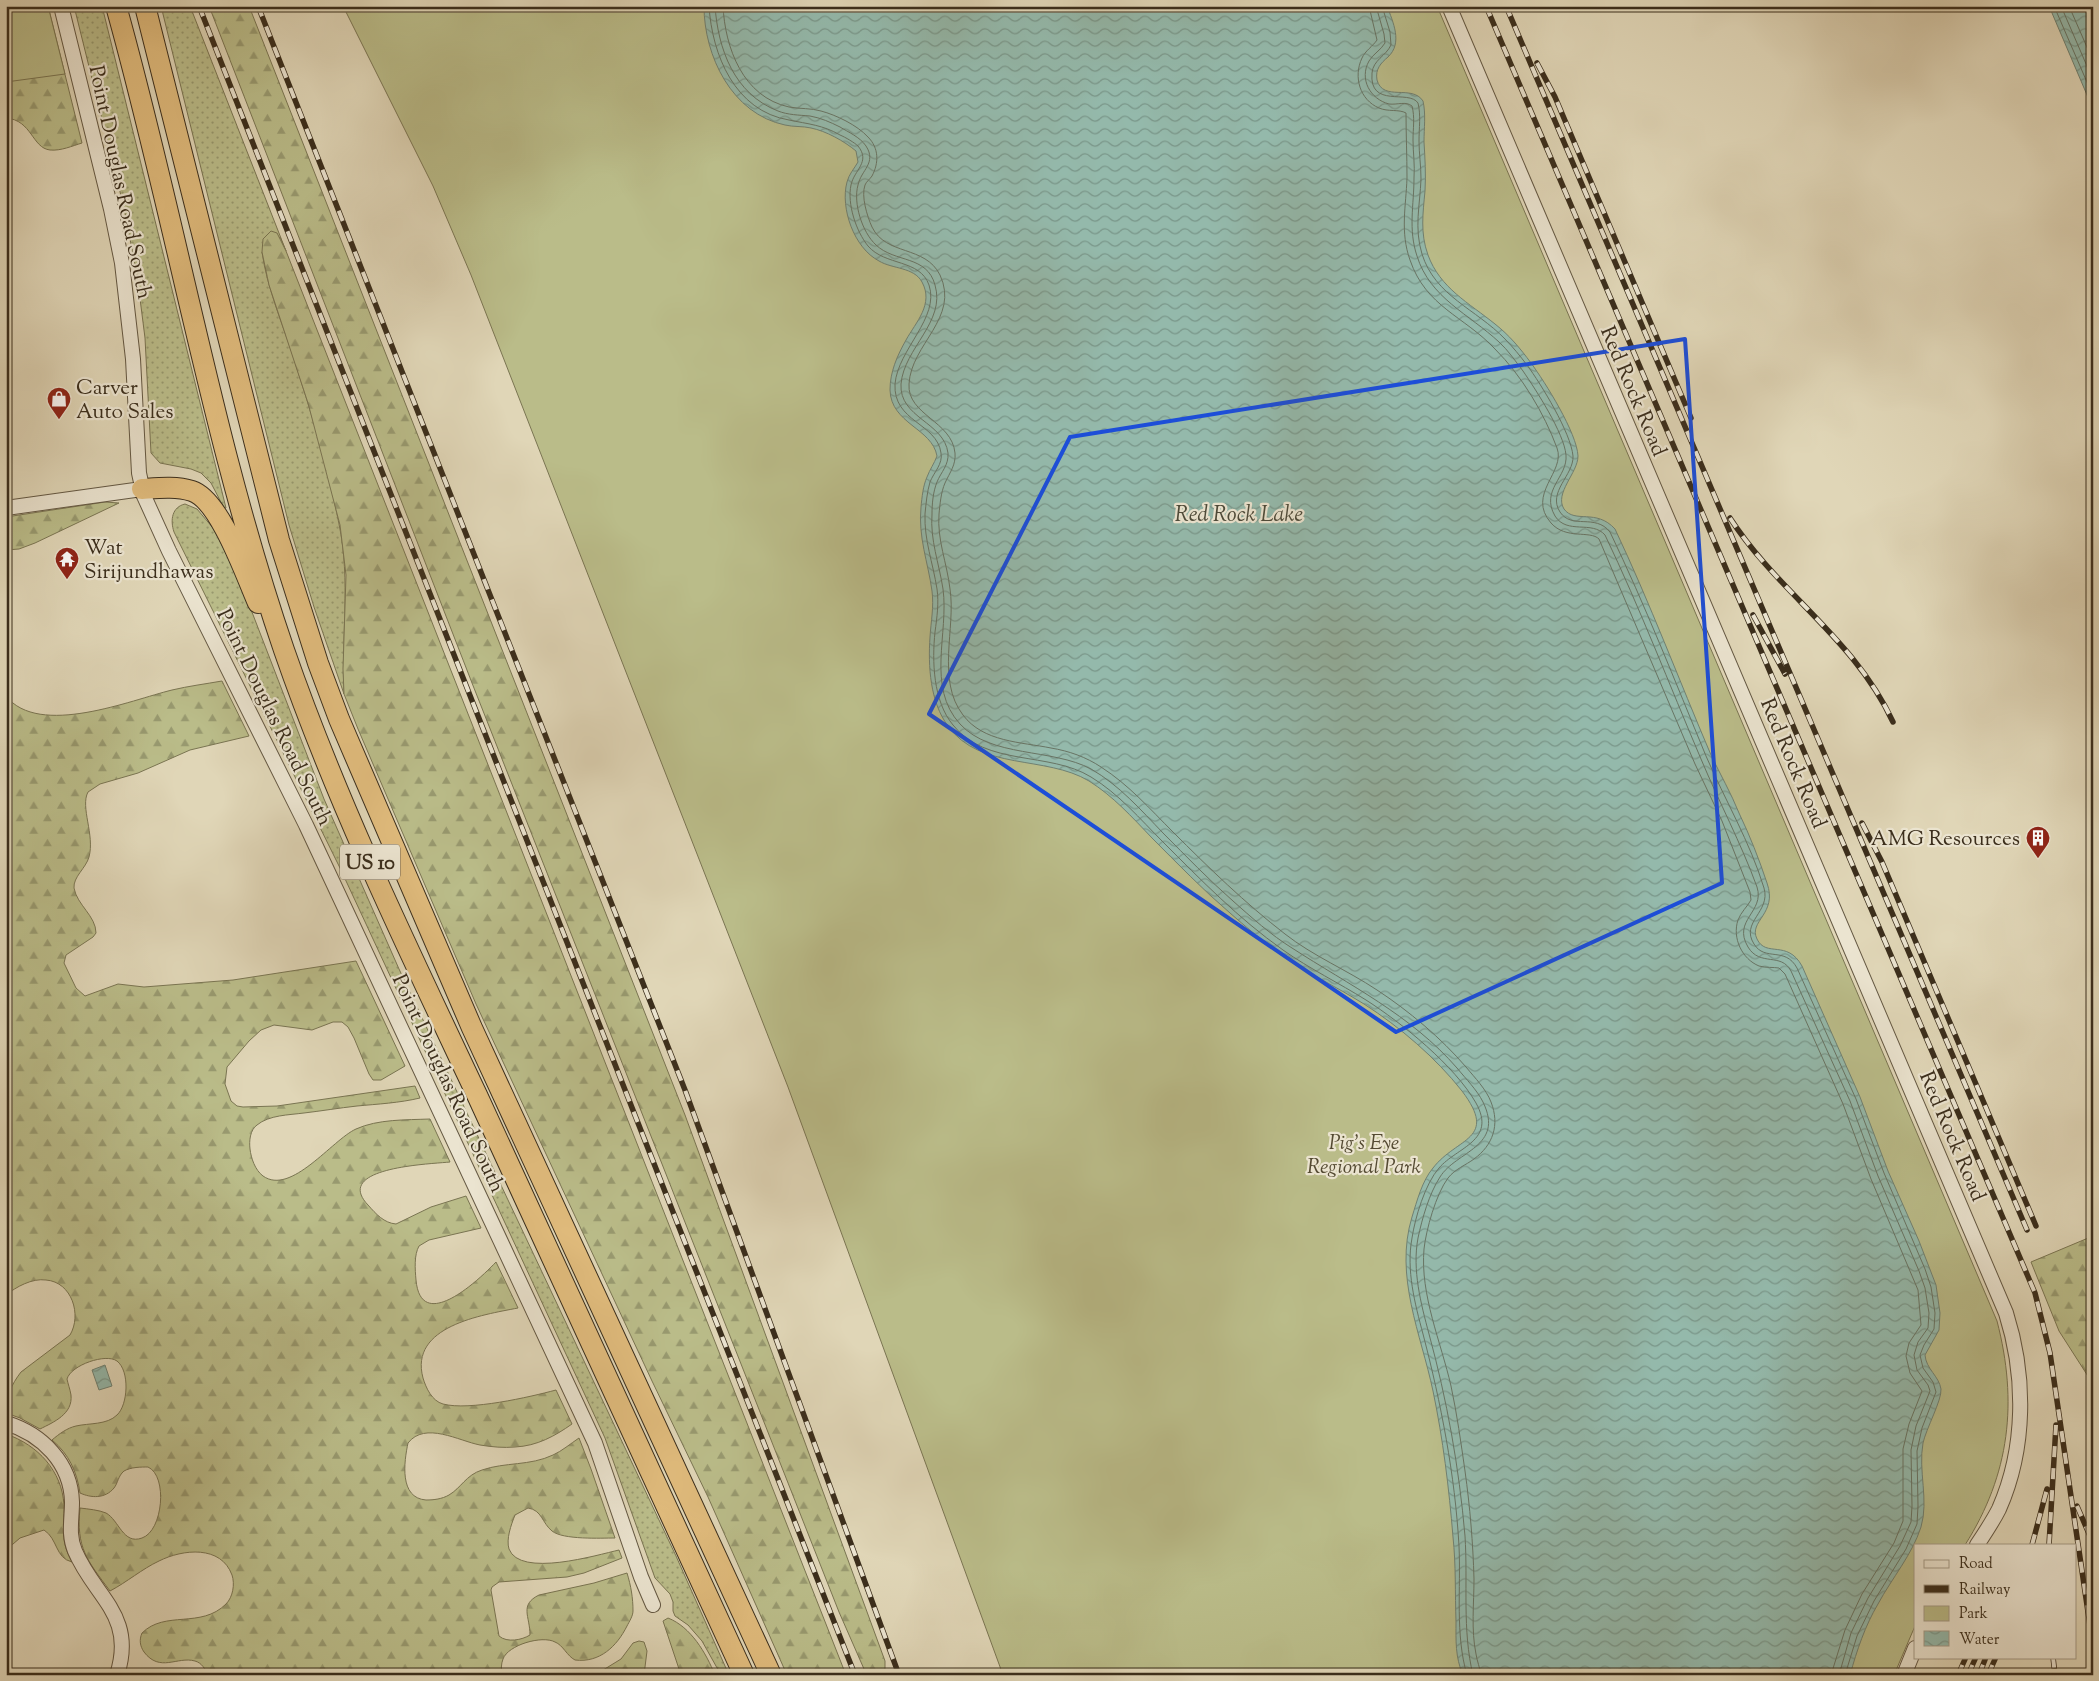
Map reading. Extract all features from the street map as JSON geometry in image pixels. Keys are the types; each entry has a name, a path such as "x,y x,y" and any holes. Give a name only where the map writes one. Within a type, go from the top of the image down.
{"highway":[{"name":"US 10","path":"116,6 242,507 270,607 310,721 353,824 420,974 744,1675"},
{"name":"US 10","path":"145,6 278,540 338,719 472,1028 771,1675"},
{"path":"142,489 170,488 187,490 202,496 212,506 237,555 310,721"}],"street":[{"name":"Point Douglas Road South","path":"61,6 111,209 122,263 131,332 138,466 142,489 169,551 306,825 588,1428 603,1464 641,1577 653,1605"},
{"name":"Red Rock Road","path":"1449,6 2006,1314 2015,1349 2019,1376 2018,1437 2013,1467 2005,1494 1997,1513 1978,1544"},
{"path":"6,508 142,489"},
{"path":"6,1423 25,1430 38,1438 56,1456 66,1475 72,1502 71,1540 82,1564 113,1611 121,1634 122,1652 116,1675"},
{"path":"1904,1675 1914,1650"}],"highlighted area":[{"path":"1685,339 1722,883 1396,1032 929,714 1070,437"}],"green space":[{"path":"6,6 48,6 82,143 58,150 50,150 39,144 27,128 15,120 6,118"},
{"path":"6,6 48,6 65,74 6,82"},
{"path":"74,6 102,6 226,508 224,508 211,483 201,473 191,469 160,463 151,453 145,338 137,275 124,208"},
{"path":"161,6 190,6 286,251 280,237 262,252 271,291 292,353 330,481 343,545 345,588 344,694 314,607 289,525"},
{"path":"209,6 249,6 685,1115 885,1661 885,1669 880,1674 869,1675 864,1669 839,1612 472,683"},
{"name":"Pig's Eye Regional Park","path":"343,6 1437,6 1997,1321 2004,1351 2008,1409 2006,1437 2000,1464 1992,1491 1966,1544 1914,1544 1914,1628 1894,1675 1003,1675 788,1087 471,275 433,186"},
{"path":"271,231 277,233 286,251 846,1675 787,1675 708,1497 476,1004 344,694 346,575 340,525 308,403 269,285 262,252 263,239"},
{"path":"105,502 119,503 35,543 19,549 6,550 6,517"},
{"path":"185,504 197,509 213,528 240,581 324,799 399,969 676,1556 729,1675 721,1675 702,1641 688,1625 675,1616 670,1594 655,1578 605,1438 340,868 174,532 173,515 177,508"},
{"path":"222,681 249,736 190,750 138,773 100,784 88,792 86,805 90,840 89,857 74,884 74,888 79,900 93,921 96,933 66,955 64,963 76,988 85,996 118,984 144,987 233,980 356,961 405,1066 381,1080 373,1080 354,1038 348,1027 342,1022 333,1022 312,1030 274,1025 261,1030 227,1067 225,1084 231,1101 237,1106 243,1107 277,1106 415,1086 420,1098 267,1119 257,1125 251,1133 252,1160 263,1176 274,1180 286,1179 311,1164 356,1129 373,1123 430,1119 450,1162 406,1166 373,1175 363,1183 360,1192 377,1215 388,1222 396,1224 431,1207 466,1196 481,1228 429,1240 419,1246 415,1267 420,1296 428,1303 439,1303 452,1298 465,1290 496,1262 518,1308 468,1320 452,1326 437,1335 427,1346 422,1360 423,1378 426,1386 436,1400 443,1404 454,1406 500,1402 556,1390 572,1424 545,1440 531,1445 515,1447 480,1445 442,1434 423,1433 408,1443 405,1469 407,1486 417,1498 426,1500 441,1498 453,1492 476,1472 535,1461 553,1455 579,1438 615,1538 582,1538 557,1534 549,1528 536,1511 528,1508 515,1515 509,1536 509,1549 516,1558 528,1562 543,1563 577,1560 619,1550 622,1558 584,1573 567,1577 499,1582 491,1590 499,1636 506,1640 514,1640 530,1635 527,1607 539,1595 594,1583 627,1573 631,1587 632,1617 618,1640 607,1652 600,1656 592,1659 575,1660 558,1643 549,1640 534,1641 511,1649 506,1654 502,1663 502,1675 208,1675 204,1668 195,1661 156,1662 143,1650 140,1641 142,1633 151,1626 161,1622 206,1616 216,1611 226,1604 230,1598 233,1590 233,1579 227,1565 219,1558 210,1554 190,1552 159,1561 110,1591 89,1562 80,1533 80,1508 106,1513 126,1535 136,1539 142,1538 149,1533 155,1525 160,1503 158,1481 154,1472 148,1467 124,1471 114,1488 102,1496 93,1497 80,1493 77,1478 68,1457 52,1440 73,1427 108,1421 117,1415 123,1404 126,1388 126,1380 121,1366 117,1361 105,1358 97,1359 75,1369 67,1379 71,1395 69,1407 62,1416 40,1429 6,1413 7,1402 14,1382 21,1372 70,1335 75,1318 75,1309 68,1293 62,1287 55,1282 46,1280 30,1282 19,1286 6,1295 6,696 21,708 40,714 62,715 110,707 172,690"},
{"path":"2093,1236 2093,1384 2059,1331 2031,1262"},
{"path":"6,1434 18,1439 38,1452 53,1470 59,1481 64,1505 64,1541 72,1562 62,1557 52,1538 44,1530 20,1538 6,1550"},
{"path":"668,1618 691,1634 707,1658 715,1675 681,1675 663,1621"},
{"path":"644,1642 647,1651 644,1675 595,1675 621,1659 633,1643"}],"water":[{"name":"Red Rock Lake","path":"704,6 1387,6 1396,39 1393,51 1379,67 1377,80 1380,87 1385,90 1412,94 1418,96 1423,101 1425,116 1425,179 1423,223 1425,247 1433,267 1456,294 1510,337 1544,382 1566,421 1578,456 1577,463 1562,496 1564,509 1574,516 1601,519 1615,529 1711,755 1747,830 1764,874 1769,902 1756,927 1757,939 1761,945 1790,953 1802,966 1860,1097 1888,1171 1936,1285 1940,1313 1939,1330 1925,1355 1940,1384 1941,1394 1923,1443 1924,1506 1921,1527 1912,1547 1869,1621 1850,1675 1463,1675 1456,1648 1455,1558 1450,1500 1440,1427 1433,1391 1411,1305 1406,1261 1407,1239 1423,1185 1433,1168 1470,1136 1475,1129 1476,1119 1472,1107 1452,1079 1417,1044 1377,1013 1299,966 1259,938 1210,895 1122,807 1098,787 1072,773 1014,761 977,750 961,740 948,726 937,706 930,672 929,648 933,597 920,518 925,484 937,456 934,447 928,439 897,411 892,401 890,390 891,377 897,358 919,320 925,305 925,290 918,277 908,271 879,261 862,247 856,237 847,215 845,192 850,174 858,162 856,151 823,131 808,127 785,125 766,119 750,109 736,96 716,63 709,44"},
{"path":"2049,6 2093,6 2093,109"},
{"path":"105,1365 112,1386 99,1390 92,1370"}],"railway":[{"path":"199,6 855,1675"},
{"path":"258,6 685,1090 899,1675"},
{"path":"1486,6 2035,1293 2050,1353 2093,1646"},
{"path":"1506,6 2027,1230"},
{"path":"1537,63 1555,97 1691,418"},
{"path":"1730,518 1749,545 1858,665 1877,692 1893,722"},
{"path":"1753,615 1785,674"},
{"path":"1862,823 1882,862 2036,1226"},
{"path":"2049,1544 2056,1425"},
{"path":"2032,1544 2047,1489"},
{"path":"2077,1506 2093,1543"},
{"path":"1958,1675 1966,1658"},
{"path":"1968,1675 1976,1658"},
{"path":"1979,1675 1986,1658"},
{"path":"1988,1675 1996,1658"},
{"path":"2053,1658 2055,1675"}],"place":[{"name":"Carver Auto Sales","path":"59,420"},
{"name":"Wat Sirijundhawas","path":"67,580"},
{"name":"AMG Resources","path":"2038,859"}]}
